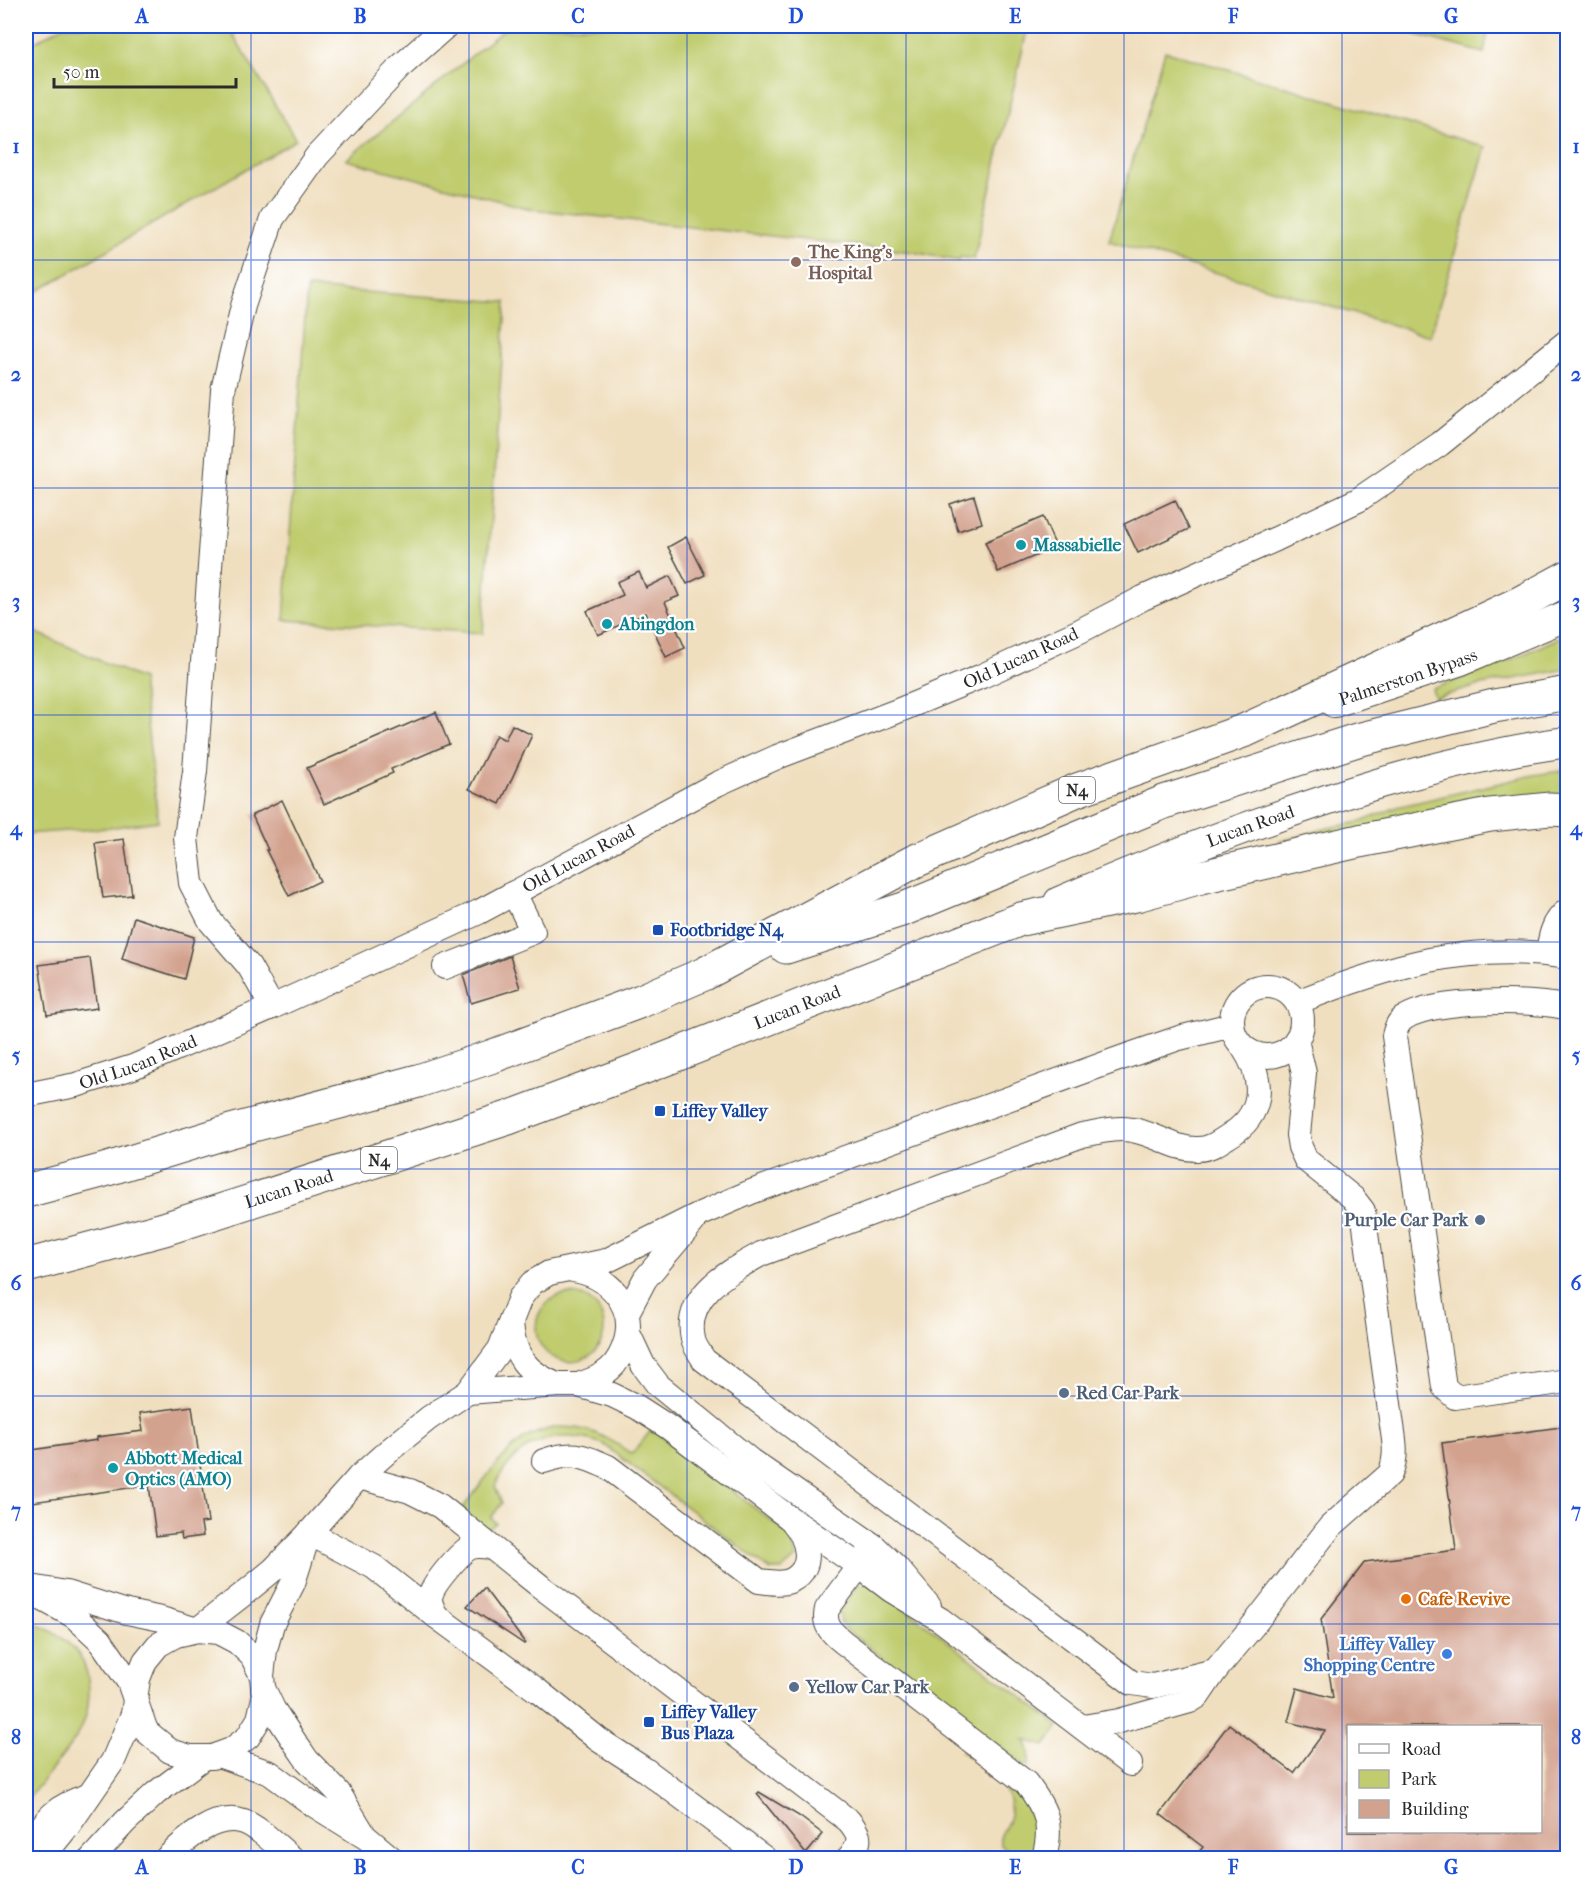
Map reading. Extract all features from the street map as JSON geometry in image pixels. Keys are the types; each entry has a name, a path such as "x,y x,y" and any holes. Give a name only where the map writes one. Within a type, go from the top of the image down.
{"highway":[{"path":"1246,730 1509,608 1568,577"},
{"path":"704,974 903,909 1175,799 1357,740 1494,706 1568,693"},
{"name":"N4","path":"26,1191 101,1171 231,1131 418,1081 567,1029 704,974 897,870 994,825 1077,790 1246,730"},
{"path":"1021,919 1140,894 1201,877 1390,835 1490,815 1550,809 1568,810"},
{"name":"Lucan Road","path":"26,1266 164,1229 508,1118 676,1056 1021,919"}],"main road":[{"name":"Palmerston Bypass","path":"1246,730 1461,660 1568,615"},
{"name":"Lucan Road","path":"1021,919 1157,860 1297,808 1467,760 1568,742"}],"street":[{"path":"272,1007 249,966 211,922 201,903 191,883 186,838 195,771 223,390 243,306 272,219 317,156 400,67 446,26"},
{"name":"Old Lucan Road","path":"26,1095 76,1085 133,1067 272,1007 479,912 717,784 777,757 896,712 982,676 1358,500 1440,444 1568,341"},
{"path":"445,967 533,932 514,893"},
{"path":"1297,1002 1353,980 1432,958 1465,954 1558,956 1551,933 1562,915 1568,910"},
{"path":"1215,1671 1153,1686 1132,1683 704,1360 693,1341 691,1323 697,1305 709,1287 760,1254 1082,1135 1115,1128 1133,1130 1180,1148 1210,1147 1233,1134 1243,1125 1257,1104 1258,1088 1254,1064 1233,1033 1232,1013 1237,1002 1255,987 1279,988 1289,993 1297,1002 1302,1022 1296,1040 1281,1053 1271,1056 1261,1056 1243,1047"},
{"path":"1568,1008 1518,1002 1450,1006 1406,1017 1398,1024 1394,1036 1444,1387 1455,1397 1568,1381"},
{"path":"42,1858 71,1822 113,1761 136,1702 138,1679 145,1661 158,1645 176,1635 197,1630 273,1570 359,1477 429,1418 468,1392 500,1349 520,1298 532,1284 549,1274 606,1262 700,1214 751,1192 1121,1058 1179,1038 1232,1025"},
{"path":"1083,1727 1190,1701 1198,1696 1215,1671 1330,1527 1390,1474 1394,1464 1396,1452 1363,1211 1353,1198 1306,1160 1300,1147 1298,1136 1304,1073 1296,1040"},
{"path":"468,1392 568,1385 596,1379 612,1368 623,1351 627,1323 645,1279 700,1214"},
{"path":"568,1269 587,1272 605,1281 618,1295 643,1365 658,1384 751,1461 874,1546 897,1568 941,1620"},
{"path":"511,1322 516,1350 526,1366 539,1377 612,1395 637,1407 891,1590 941,1620 1130,1764"},
{"path":"544,1461 559,1455 582,1455 608,1467 759,1581 774,1583 792,1580 805,1565 807,1549 804,1538 788,1517"},
{"path":"359,1477 419,1494 450,1513 490,1547 849,1821 859,1837 856,1850 849,1858"},
{"path":"309,1533 374,1567 599,1740 644,1769 764,1858"},
{"path":"26,1590 74,1616 100,1640 129,1682 146,1731 170,1751 190,1757 211,1756 231,1750 248,1737 259,1719 264,1698 262,1682 265,1650 272,1623 293,1582 309,1533"},
{"path":"436,1616 430,1603 430,1595 434,1587 464,1551 480,1545 490,1547"},
{"path":"874,1546 827,1609 826,1625 843,1642 1026,1783 1044,1808 1047,1819 1049,1831 1044,1858"},
{"path":"26,1586 66,1593 197,1630 218,1632 237,1642 252,1656 273,1709 296,1744 307,1760 338,1792 367,1839"},
{"path":"211,1756 270,1773 391,1858"},
{"path":"92,1858 124,1822 156,1793 211,1756"},
{"path":"26,1849 46,1820 59,1808 66,1803 88,1796"},
{"path":"167,1858 184,1842 210,1825 235,1820 252,1826 292,1858"}],"green space":[{"path":"63,26 228,26 296,140 26,298 26,47"},
{"path":"508,26 1028,26 974,259 960,257 959,261 913,252 531,209 346,160"},
{"path":"1384,26 1489,26 1484,53"},
{"path":"1165,51 1486,147 1430,336 1109,241"},
{"path":"307,288 506,302 483,633 284,620"},
{"path":"26,628 142,679 158,821 107,828 26,834"},
{"path":"1567,634 1567,669 1481,685 1435,698 1432,689 1520,656"},
{"path":"1567,770 1567,796 1302,841 1278,842 1328,828 1361,822 1397,807 1534,775"},
{"path":"570,1294 583,1297 594,1304 601,1315 604,1328 601,1341 594,1352 583,1359 570,1362 557,1359 546,1352 539,1341 536,1328 539,1315 546,1304 557,1297"},
{"path":"556,1427 578,1428 596,1433 632,1454 652,1429 791,1536 796,1558 782,1570 770,1570 603,1444 586,1439 555,1438 527,1448 514,1458 495,1486 502,1503 491,1518 496,1523 487,1530 461,1510 491,1471 515,1445 531,1435"},
{"path":"862,1583 874,1585 1059,1726 1045,1746 1024,1740 1029,1752 1028,1766 1025,1767 845,1629 839,1612 857,1585"},
{"path":"26,1620 55,1634 79,1655 87,1674 89,1696 82,1727 77,1736 26,1802"},
{"path":"964,1749 999,1774 1029,1805 1038,1831 1033,1858 1018,1858 1000,1845 1001,1835 1009,1819 1008,1797 997,1780 962,1752"}],"building":[{"path":"974,496 982,523 958,531 950,504"},
{"path":"1175,500 1189,529 1138,553 1124,524"},
{"name":"Massabielle","path":"1043,517 1056,547 998,572 985,542"},
{"path":"686,537 705,575 687,584 668,547"},
{"name":"Abingdon","path":"639,572 646,588 670,576 679,596 665,602 685,648 666,657 646,613 598,635 587,611 623,595 617,582"},
{"path":"436,712 449,744 391,769 393,773 324,804 307,768"},
{"path":"512,725 532,735 500,804 469,789 496,735 505,740"},
{"path":"282,800 320,881 289,896 266,850 268,850 252,815"},
{"path":"124,839 132,895 103,898 95,843"},
{"path":"134,917 194,937 184,979 122,959"},
{"path":"510,956 520,988 471,1003 463,975"},
{"path":"90,958 97,1008 47,1015 39,965"},
{"name":"Abbott Medical Optics (AMO)","path":"192,1406 208,1522 201,1523 203,1536 182,1539 181,1533 156,1536 149,1485 26,1503 26,1451 97,1440 97,1437 143,1431 140,1413"},
{"name":"Liffey Valley Shopping Centre","path":"1568,1426 1568,1858 1194,1858 1203,1847 1160,1814 1229,1724 1294,1773 1325,1731 1288,1722 1297,1688 1333,1698 1321,1619 1365,1562 1456,1550 1442,1443"},
{"path":"484,1588 525,1643 524,1644 467,1606"},
{"path":"759,1792 799,1816 823,1834 806,1854 757,1794"}],"place":[{"name":"The King's Hospital","path":"796,262"},
{"name":"Massabielle","path":"1021,545"},
{"name":"Abingdon","path":"607,624"},
{"name":"Footbridge N4","path":"658,930"},
{"name":"Liffey Valley","path":"660,1111"},
{"name":"Purple Car Park","path":"1480,1220"},
{"name":"Red Car Park","path":"1064,1393"},
{"name":"Abbott Medical Optics (AMO)","path":"113,1468"},
{"name":"Cafe Revive","path":"1406,1599"},
{"name":"Liffey Valley Shopping Centre","path":"1447,1654"},
{"name":"Yellow Car Park","path":"794,1687"},
{"name":"Liffey Valley Bus Plaza","path":"649,1722"}]}
